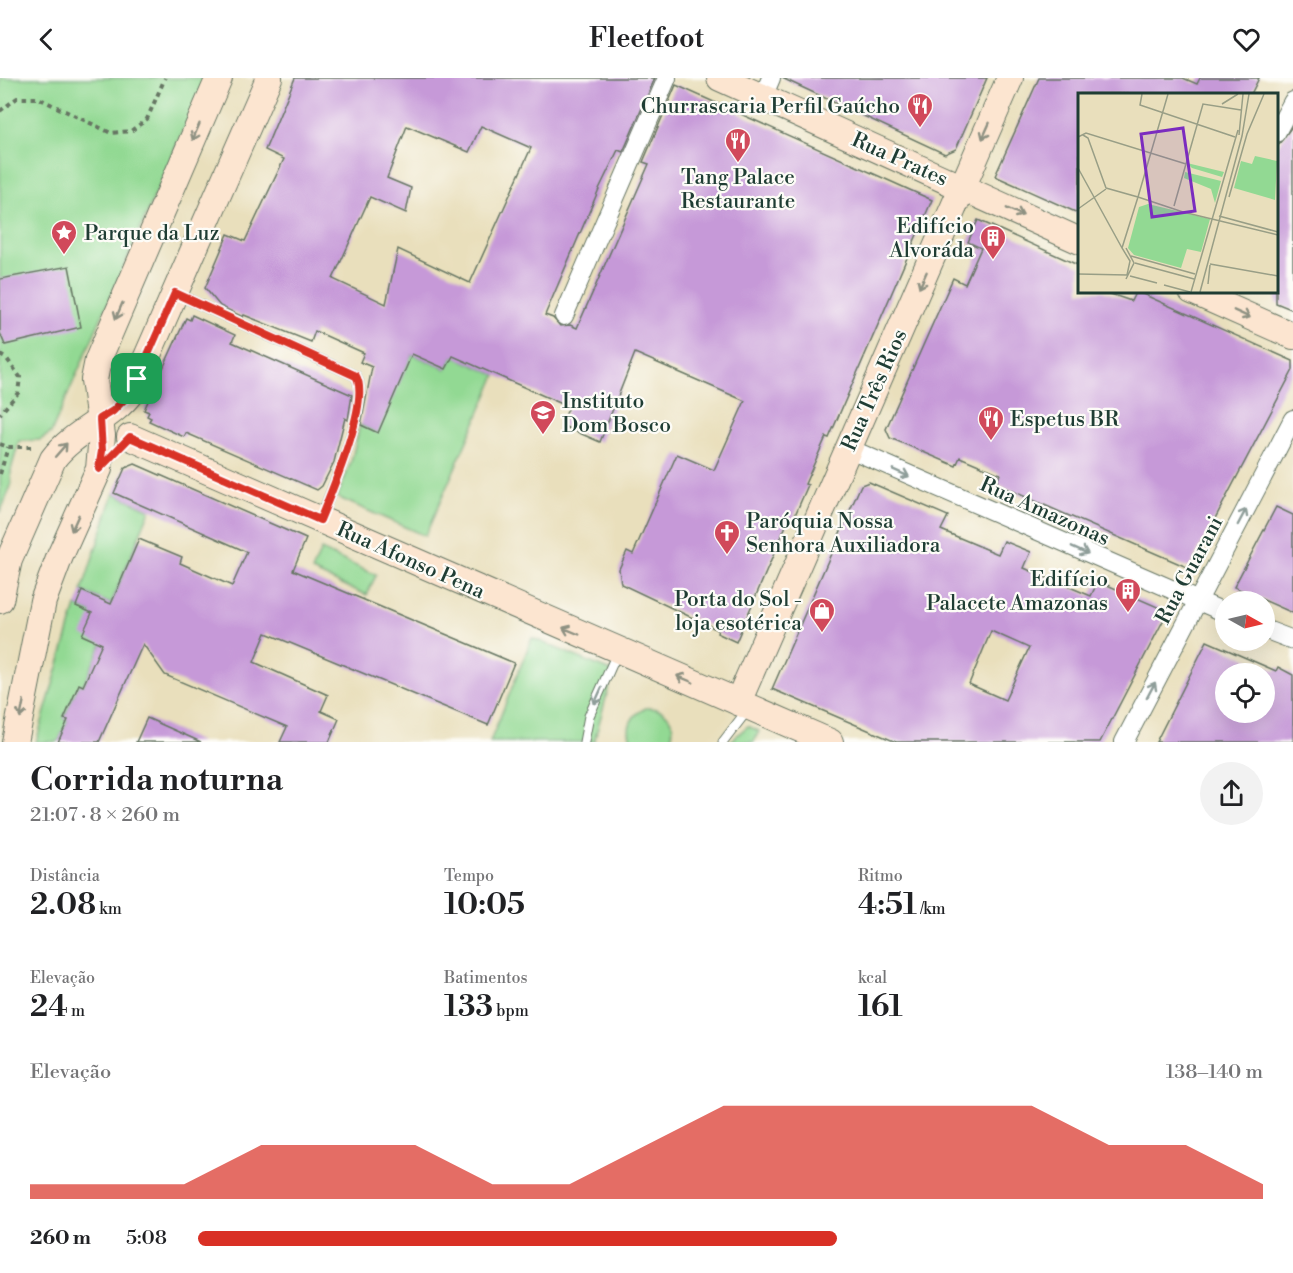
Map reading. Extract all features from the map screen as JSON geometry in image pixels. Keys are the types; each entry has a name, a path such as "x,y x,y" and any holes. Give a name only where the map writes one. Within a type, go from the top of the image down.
{"street":[{"path":"15,742 43,601 60,556 99,469 102,443 94,380 98,360 219,78"},
{"path":"0,600 9,560 53,459 62,447 126,399 269,78"},
{"path":"564,316 667,78"},
{"name":"Rua Prates","path":"720,78 767,88 962,187 1078,240"},
{"name":"Rua Três Rios","path":"744,705 848,448 1010,78"},
{"path":"1278,129 1293,101"},
{"path":"1194,292 1293,336"},
{"path":"99,469 130,437 126,399"},
{"name":"Rua Guarani","path":"1124,742 1293,419"},
{"name":"Rua Afonso Pena","path":"130,437 618,648 744,705"},
{"name":"Rua Amazonas","path":"848,448 1215,609"},
{"path":"1275,633 1293,640"},
{"path":"744,705 830,742"}],"lane":[{"path":"175,293 356,376 361,388 353,429 344,460 320,520"},
{"path":"584,742 589,716 618,648"},
{"path":"723,742 744,705"}],"path":[{"path":"0,111 17,98 38,98 111,133 131,131 147,119 165,78"},
{"path":"0,355 7,358 20,377 18,393 0,414"},
{"path":"0,444 8,447 62,447"},
{"path":"0,474 8,447"}],"green space":[{"name":"Parque da Luz","path":"0,78 206,78 51,433 40,440 19,441 11,470 11,486 0,513"},
{"path":"412,354 446,369 453,356 496,375 425,536 337,497 351,462 360,425 377,432"},
{"path":"114,493 150,510 111,604 82,591"},
{"path":"321,550 376,575 367,595 312,571"},
{"path":"76,606 92,613 102,644 83,686 79,685 64,718 68,720 58,742 36,742"},
{"path":"532,638 613,672 594,742 490,742"},
{"path":"646,708 660,710 669,717 673,728 670,742 632,742 629,726 636,714"},
{"path":"748,726 759,731 754,742 729,742"}],"building":[{"path":"295,78 655,78 623,152 618,150 599,189 545,315 553,318 560,326 570,325 577,328 649,164 643,162 676,85 932,200 829,438 826,437 805,484 808,485 792,522 788,521 736,642 717,633 718,630 621,584 619,569 627,551 633,554 677,454 714,470 745,401 635,353 600,442 561,425 569,407 453,356 446,369 412,354 378,433 361,425 372,367 360,362 364,353 315,331 311,342 244,315 243,317 220,306 205,288 228,234 245,241 284,159 265,150","holes":["407,126 469,152 481,126 531,148 470,283 398,249 386,304 333,279 370,197 406,213 411,188 387,178"]},
{"path":"782,78 987,78 956,149 945,154"},
{"path":"1039,78 1183,78 1197,84 1200,78 1259,78 1252,93 1078,93 1078,213 995,176"},
{"path":"1293,125 1293,310 1276,303 1276,292 1278,292 1278,145"},
{"path":"978,220 1078,265 1078,292 1105,292 1131,301 1136,292 1138,292 1293,361 1293,370 1189,568 996,484 1000,474 960,457 956,466 890,438 886,429 953,278 965,284 981,248 968,242"},
{"path":"69,266 81,327 5,345 0,333 0,279"},
{"path":"192,315 235,335 232,342 352,395 348,420 345,418 334,462 322,486 317,490 186,433 184,437 149,421 151,418 147,416 149,412 144,410 186,318 190,320"},
{"path":"135,464 306,539 293,570 514,663 488,725 266,633 254,662 328,695 321,711 339,719 329,742 280,742 287,727 165,675 143,644 99,742 58,742 68,720 64,719 79,684 83,686 102,644 82,635 92,613 76,606 82,591 111,604 139,539 182,557 180,563 232,586 247,552 114,493 125,468"},
{"path":"869,482 948,516 941,530 998,554 1004,541 1031,552 1024,568 1091,596 1098,581 1160,608 1165,617 1100,742 896,742 772,689 861,485","holes":["991,631 1029,648 1005,700 969,684"]},
{"path":"1276,507 1293,515 1293,613 1275,605 1275,591 1243,591 1234,587"},
{"path":"1207,641 1215,644 1215,651 1230,651 1258,663 1215,663 1215,723 1275,723 1275,671 1278,667 1293,675 1293,742 1156,742"},
{"path":"147,718 201,742 136,742"}],"place":[{"name":"Churrascaria Perfil Gaúcho","path":"920,129"},
{"name":"Tang Palace Restaurante","path":"738,164"},
{"name":"Parque da Luz","path":"64,256"},
{"name":"Edifício Alvoráda","path":"993,261"},
{"name":"Instituto Dom Bosco","path":"543,436"},
{"name":"Espetus BR","path":"991,442"},
{"name":"Paróquia Nossa Senhora Auxiliadora","path":"727,556"},
{"name":"Edifício Palacete Amazonas","path":"1128,614"},
{"name":"Porta do Sol - loja esotérica","path":"822,634"}],"route":[{"path":"175,293 356,376 361,388 353,429 344,460 320,520 130,437 99,469 102,451 100,419 126,399 137,379 175,293"}]}
